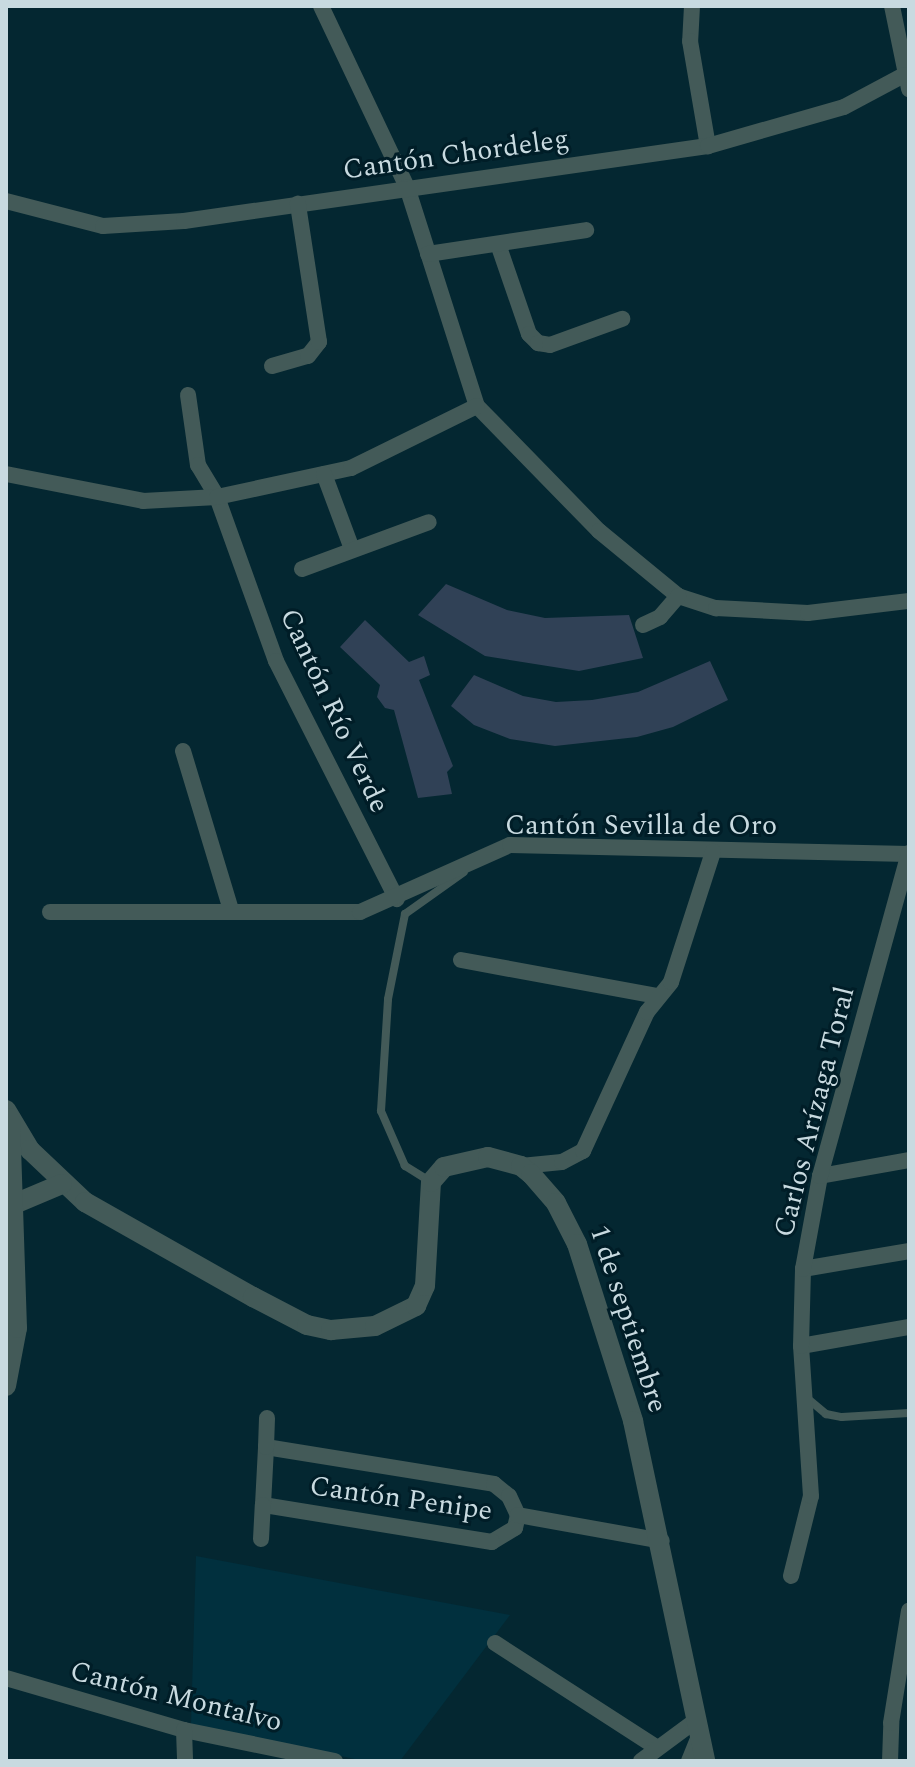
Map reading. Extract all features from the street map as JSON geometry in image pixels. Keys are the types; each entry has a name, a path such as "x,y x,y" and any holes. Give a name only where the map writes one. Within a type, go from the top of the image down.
{"street":[{"path":"321,6 407,187 477,406 599,531 678,596 716,608 808,613 909,601"},
{"path":"692,6 690,41 708,146"},
{"path":"892,6 906,82"},
{"name":"Cantón Chordeleg","path":"6,201 103,226 298,204 708,146 844,107 906,82"},
{"path":"272,366 308,356 319,342 298,204"},
{"path":"428,254 586,230"},
{"path":"498,244 529,334 538,343 550,345 622,319"},
{"name":"Cantón Río Verde","path":"188,395 198,465 217,497 276,661 397,899"},
{"path":"6,474 143,501 217,497 351,468 477,406"},
{"path":"324,474 352,549"},
{"path":"302,569 429,522"},
{"path":"643,625 660,617 678,596"},
{"path":"183,751 231,910"},
{"name":"Cantón Sevilla de Oro","path":"50,912 360,912 397,899 472,858 510,845 660,846 713,852 909,853"},
{"path":"8,1114 30,1150 62,1184 85,1202 307,1325 353,1331 400,1317 416,1306 425,1286 431,1182 444,1167 464,1159 488,1157 521,1166 562,1162 583,1151 658,996 680,960 713,852"},
{"name":"Carlos Arízaga Toral","path":"791,1576 811,1496 807,1398 801,1346 803,1269 820,1176 909,853"},
{"path":"461,960 658,996"},
{"path":"6,1386 11,1313 12,1205 8,1114"},
{"path":"820,1176 909,1160"},
{"name":"1 de septiembre","path":"521,1166 556,1203 577,1244 633,1421 662,1541 705,1761"},
{"path":"12,1205 62,1184"},
{"path":"803,1269 909,1251"},
{"path":"801,1346 909,1327"},
{"path":"261,1539 267,1418"},
{"name":"Cantón Penipe","path":"263,1505 492,1542 515,1528 518,1515 509,1496 494,1484 266,1447"},
{"name":"Cantón Penipe","path":"518,1515 662,1541"},
{"path":"890,1761 891,1723 909,1610"},
{"path":"495,1643 657,1748"},
{"name":"Cantón Montalvo","path":"6,1678 184,1730 335,1761"},
{"path":"641,1761 657,1748 697,1728"},
{"path":"689,1761 697,1728"},
{"path":"184,1730 185,1761"}],"lane":[{"path":"431,1182 405,1166 381,1111 388,999 405,914 464,873 472,858"},
{"path":"807,1398 826,1414 842,1417 909,1413"}],"shaded area":[{"path":"196,1556 510,1615 400,1761 364,1761 191,1724"}],"building":[{"path":"446,584 507,610 545,618 629,615 643,658 579,671 485,656 418,615"},
{"path":"365,620 409,662 424,656 430,675 419,680 453,766 447,772 452,794 418,798 394,710 385,708 377,697 380,685 340,647"},
{"path":"710,661 728,700 673,727 637,737 555,746 510,739 474,725 451,706 474,675 523,696 556,702 592,700 638,692"}]}
